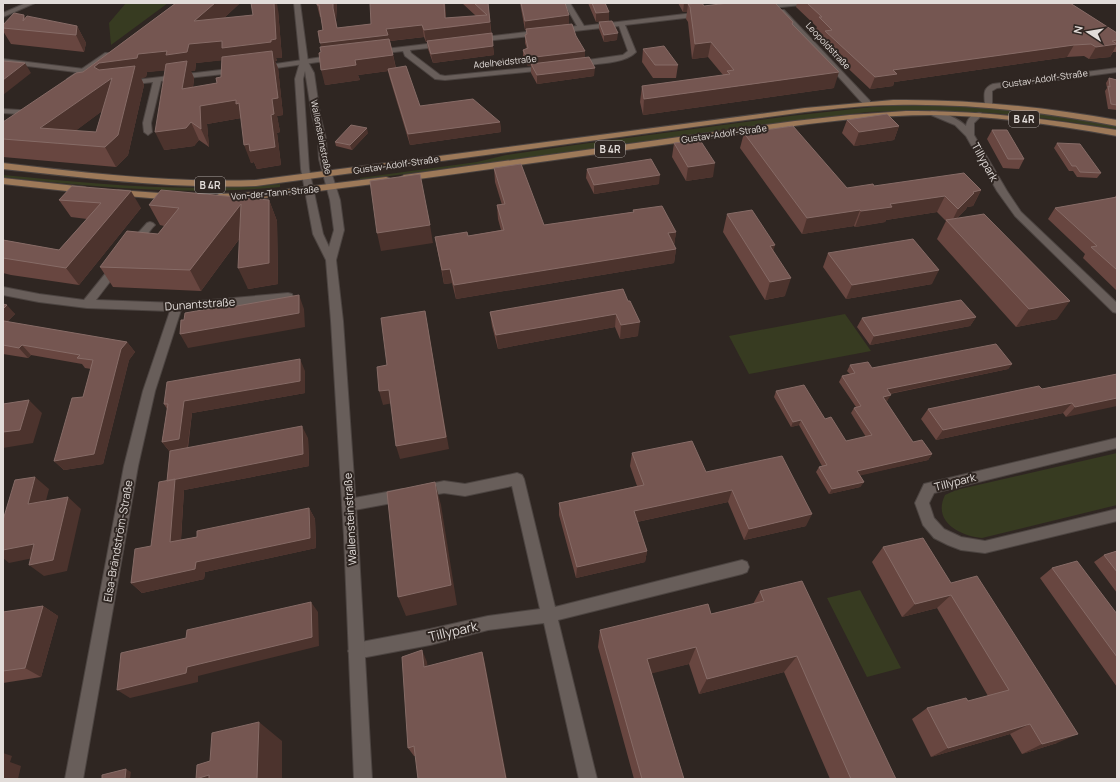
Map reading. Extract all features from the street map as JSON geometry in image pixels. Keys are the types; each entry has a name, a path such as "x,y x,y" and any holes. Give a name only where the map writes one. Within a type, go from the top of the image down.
{"main road":[{"name":"Gustav-Adolf-Straße","path":"327,174 867,103 926,102 989,104 1059,113 1117,123"},
{"name":"Gustav-Adolf-Straße","path":"332,188 815,121 882,114 934,113 978,115 1038,121 1117,133"},
{"name":"Von-der-Tann-Straße","path":"3,166 197,185 256,183 327,174"},
{"path":"3,181 93,190"},
{"name":"Von-der-Tann-Straße","path":"210,198 252,196 332,188"},
{"name":"B 4R","path":"106,192 182,197"}],"street":[{"path":"3,15 32,3"},
{"name":"Wallensteinstraße","path":"297,3 304,62 310,73 316,115 322,139 323,159 332,188 339,230 331,260 350,505 363,779"},
{"path":"567,3 581,27"},
{"path":"755,8 776,4 801,3"},
{"name":"Leopoldstraße","path":"776,4 867,103"},
{"path":"467,41 710,13"},
{"path":"570,65 625,58 630,55 632,52 621,23"},
{"path":"367,53 452,43"},
{"name":"Adelheidstraße","path":"406,48 408,54 438,77 445,78 554,67"},
{"path":"65,84 116,49"},
{"path":"116,84 248,69 344,56"},
{"path":"3,61 84,71"},
{"name":"Wallensteinstraße","path":"304,62 299,79 306,177 318,234 331,260"},
{"name":"Gustav-Adolf-Straße","path":"989,104 988,91 990,88 996,86 1117,70"},
{"path":"148,132 147,123 158,79"},
{"path":"3,111 23,110 7,120"},
{"name":"Tillypark","path":"934,113 954,121 970,135 1002,191 1018,214 1117,308"},
{"name":"Tillypark","path":"970,135 969,123 978,115"},
{"path":"87,304 150,225"},
{"name":"Dunantstraße","path":"3,291 38,298 87,304 177,307 288,297"},
{"name":"Elsa-Brändström-Straße","path":"74,779 131,466 149,391 177,307"},
{"name":"Tillypark","path":"1117,443 929,488 922,503 929,522 942,536 963,545 984,547 1117,515"},
{"path":"350,505 444,487 465,490 517,479 588,779"},
{"name":"Tillypark","path":"356,651 430,637 488,623 550,615 742,567"}],"green space":[{"path":"126,3 168,3 111,45 109,23"},
{"path":"903,105 995,108 1025,111 1117,126 1117,129 1042,118 993,113 918,110 868,112 360,180 360,178 477,162 506,155 575,145 790,116"},
{"path":"3,175 142,186 211,188 280,184 280,187 211,191 142,189 38,181 3,177"},
{"path":"845,314 871,351 749,374 729,336"},
{"path":"1117,453 1117,505 982,538 957,531 945,520 942,513 942,505 945,495 956,490"},
{"path":"860,590 901,668 867,677 827,598"}],"building":[{"path":"176,3 215,3 194,21 253,15 251,3 274,3 276,39 271,40 271,42 222,48 222,41 189,44 187,52 166,55 167,51 138,54 137,58 99,63 94,67 99,70 135,66 118,135 105,147 3,139 3,122 76,73 83,72","holes":["112,78 96,132 40,128"]},
{"path":"317,3 333,3 337,28 371,24 370,3 444,3 445,18 487,15 474,3 488,3 490,22 424,30 422,25 386,29 388,35 320,43 318,31 323,30 319,5 317,5"},
{"path":"521,3 565,3 569,15 525,21"},
{"path":"592,3 605,3 609,12 596,13"},
{"path":"702,3 704,6 728,3 775,3 793,22 792,24 839,72 644,99 642,86 730,74 727,71 734,70 711,42 695,44 690,7 688,4"},
{"path":"807,3 1070,3 1117,33 1117,40 1112,41 1117,44 1096,47 1091,44 1074,45 893,70 897,74 875,77 825,31 832,30 819,17 822,17"},
{"path":"14,13 24,15 23,21 27,16 77,26 76,35 3,28 3,25"},
{"path":"612,21 618,33 604,35 599,22"},
{"path":"572,24 576,36 585,51 527,58 523,50 528,48 525,35 527,34 526,29"},
{"path":"492,33 493,46 431,54 427,41"},
{"path":"389,39 393,55 355,60 356,65 321,70 319,53 321,52 320,47"},
{"path":"664,46 678,65 655,65 643,49"},
{"path":"272,51 278,98 272,99 274,114 271,115 275,147 250,151 249,144 244,145 239,103 236,104 236,100 200,106 201,129 191,122 186,128 155,132 166,64 187,61 182,89 217,83 216,78 221,77 222,57"},
{"path":"589,57 595,68 537,75 531,64"},
{"path":"3,61 25,63 3,80"},
{"path":"406,66 420,106 473,99 500,122 408,134 388,69"},
{"path":"1109,78 1117,80 1117,105 1111,104 1108,86 1110,87"},
{"path":"887,114 899,126 859,132 847,120"},
{"path":"351,125 367,128 350,145 335,142"},
{"path":"793,126 847,188 873,184 874,186 964,173 981,190 973,192 974,193 958,209 945,196 890,204 892,207 807,218 744,133"},
{"path":"992,130 1007,130 1024,159 1008,159"},
{"path":"700,140 715,163 688,167 674,143"},
{"path":"1057,143 1080,144 1101,173 1080,172 1076,166 1072,166"},
{"path":"651,159 660,175 594,185 587,169"},
{"path":"521,164 544,225 634,212 633,210 662,206 676,232 668,233 676,249 454,285 450,269 442,270 435,237 467,232 468,236 504,230 497,205 505,204 494,168"},
{"path":"420,174 430,225 377,233 370,181"},
{"path":"72,186 131,191 66,268 3,258 3,240 59,250 101,203 59,200"},
{"path":"161,190 269,200 269,263 238,268 241,204 190,270 100,267 127,231 158,234 179,208 149,205"},
{"path":"1117,197 1117,270 1091,247 1097,246 1055,208"},
{"path":"752,210 775,245 770,246 791,278 770,282 727,214"},
{"path":"984,214 1070,301 1029,309 946,220"},
{"path":"913,239 939,270 852,285 828,253"},
{"path":"623,289 640,322 621,325 616,314 496,335 490,312"},
{"path":"299,295 299,313 180,334 181,320 184,320 185,313 225,306 225,308"},
{"path":"961,300 976,317 874,336 862,318"},
{"path":"425,311 446,437 396,446 389,390 379,391 377,367 387,365 381,318"},
{"path":"4,321 127,342 121,349 94,454 54,461 72,398 83,397 93,360 77,358 80,355 22,345 19,348 3,345"},
{"path":"996,344 1012,364 887,389 891,395 883,397 913,442 922,440 932,454 857,471 864,482 832,489 819,467 827,465 801,420 793,422 776,391 804,385 825,419 831,417 846,441 872,435 854,408 861,406 842,376 855,373 850,365 868,362 872,368"},
{"path":"300,359 300,381 184,401 179,439 162,442 168,404 164,404 167,382"},
{"path":"1117,374 1117,398 1075,407 1072,403 943,430 928,409 1039,386 1042,389"},
{"path":"29,400 20,430 3,432 3,404"},
{"path":"302,426 303,454 167,481 170,451"},
{"path":"692,441 706,472 782,456 812,514 749,529 732,490 634,511 647,551 577,567 559,503 644,485 632,453"},
{"path":"35,477 28,504 68,497 53,560 29,565 34,544 3,550 3,520 15,480"},
{"path":"175,479 170,542 197,537 197,531 309,508 310,538 196,562 195,569 131,583 135,549 151,546 159,482"},
{"path":"435,482 451,585 398,597 387,492"},
{"path":"923,538 951,583 977,576 1078,734 1042,744 1030,724 948,748 927,708 966,698 968,701 1009,690 951,595 915,604 883,547"},
{"path":"1117,551 1117,572 1104,555"},
{"path":"1077,561 1117,614 1117,657 1052,568"},
{"path":"802,581 896,779 851,779 797,656 707,679 696,647 647,659 684,779 642,779 600,630 708,604 711,614 764,601 760,591"},
{"path":"311,602 312,637 187,667 186,673 117,690 121,653 186,638 187,630"},
{"path":"43,606 25,668 3,671 3,612"},
{"path":"422,650 424,667 482,652 506,779 418,779 414,746 408,748 402,657"},
{"path":"259,722 257,779 209,779 209,775 196,779 197,765 210,761 212,733"},
{"path":"126,769 125,779 102,779 102,775"}]}
